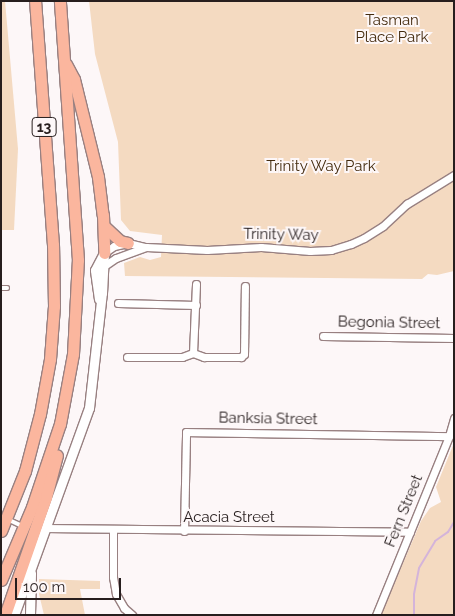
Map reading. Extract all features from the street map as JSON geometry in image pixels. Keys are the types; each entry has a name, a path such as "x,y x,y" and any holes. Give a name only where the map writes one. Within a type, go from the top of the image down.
{"highway":[{"name":"13","path":"1,531 4,515 16,496 34,442 46,386 54,306 54,252 35,1"},
{"name":"13","path":"1,580 24,526 60,424 68,387 76,322 77,251 60,1"},
{"path":"64,61 74,79 97,171 104,226 104,253"},
{"path":"104,226 120,241 128,244"},
{"path":"11,614 46,497 60,439 60,424"}],"street":[{"name":"Trinity Way","path":"104,253 114,246 128,244 146,247 330,250 364,238 427,190 454,175"},
{"name":"Trinity Way","path":"104,266 116,258 146,247"},
{"path":"11,614 31,571 89,408 104,253"},
{"path":"100,303 94,275 96,264 104,253"},
{"path":"193,353 196,284"},
{"path":"127,357 182,356 193,353 204,357 241,358 244,354 245,286"},
{"path":"118,303 196,304"},
{"name":"Begonia Street","path":"323,336 454,338"},
{"name":"Fern Street","path":"377,614 450,436 454,418"},
{"name":"Banksia Street","path":"184,531 186,432 450,436"},
{"name":"Acacia Street","path":"47,528 410,532"},
{"path":"113,530 112,577 116,594 124,608 132,615"},
{"path":"31,571 31,612"},
{"path":"11,614 25,608 31,612"}],"lane":[{"path":"1,288 7,288"},
{"path":"4,515 24,526"}],"green space":[{"path":"1,1 5,1 18,149 14,230 1,230"},
{"name":"Trinity Way Park","path":"89,1 454,1 454,271 437,275 428,274 422,279 125,276 124,263 140,257 150,260 161,257 162,235 130,231 121,220 118,142 95,54"},
{"path":"454,443 454,615 381,615 421,521 430,508 441,502 436,487"},
{"path":"39,579 100,581 100,589 80,589 85,615 44,615 39,594"}],"waterway":[{"path":"414,615 414,594 419,568 435,541 448,532 454,522"}],"park label":[{"name":"Tasman Place Park","path":"392,28"}]}
